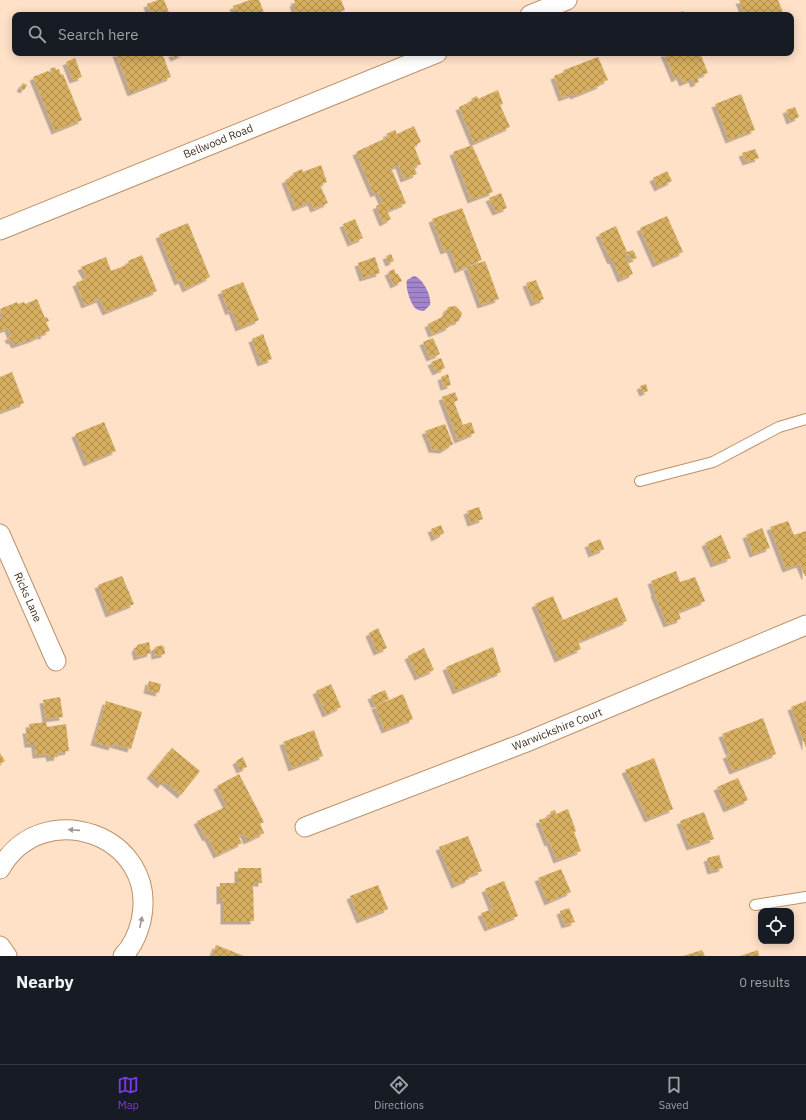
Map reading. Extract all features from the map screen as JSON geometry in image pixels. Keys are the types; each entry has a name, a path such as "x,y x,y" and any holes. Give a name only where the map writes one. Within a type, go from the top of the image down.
{"street":[{"path":"538,12 568,0"},
{"name":"Bellwood Road","path":"0,230 430,56"},
{"name":"Ricks Lane","path":"0,534 56,661"},
{"name":"Warwickshire Court","path":"305,828 524,743 806,625"},
{"path":"0,869 18,846 36,836 55,830 75,829 91,833 109,841 124,854 136,871 142,891 143,910 139,930 128,952 123,956"},
{"path":"0,946 7,956"}],"lane":[{"path":"640,482 713,462 779,427 806,419"},
{"path":"755,905 806,897"}],"shaded area":[{"path":"414,276 421,280 430,297 430,305 424,311 415,308 408,294 407,280"}],"building":[{"path":"158,0 164,0 169,12 150,12 147,4"},
{"path":"250,0 259,0 264,12 235,12 233,6"},
{"path":"294,0 341,0 345,10 340,12 296,12 293,3 295,3"},
{"path":"739,0 778,0 783,12 744,12"},
{"path":"117,56 163,56 171,77 131,93"},
{"path":"665,56 701,56 708,73 697,77 699,82 694,84 692,79 683,83 680,76 675,79"},
{"path":"598,57 608,80 600,83 601,85 574,96 573,94 562,98 554,76 564,72 564,70"},
{"path":"75,58 82,77 73,80 66,62"},
{"path":"55,67 56,70 59,69 61,75 63,74 82,120 55,131 33,77 48,71 49,73 51,72 50,69"},
{"path":"23,83 27,85 24,90 20,88"},
{"path":"498,90 503,104 500,105 510,127 474,143 459,107 472,101 471,99 477,96 478,99"},
{"path":"741,94 755,130 729,140 715,104"},
{"path":"795,107 799,117 790,121 786,110"},
{"path":"414,126 421,142 414,146 421,164 414,167 417,174 404,179 399,165 391,168 406,203 387,211 391,219 383,223 376,206 383,203 378,192 374,194 356,152 388,137 386,134 395,130 397,134"},
{"path":"472,145 493,192 471,200 453,152"},
{"path":"755,149 759,158 746,162 742,153"},
{"path":"321,165 327,182 320,185 328,203 314,209 311,202 296,208 285,180 294,176 293,173 302,169 303,172"},
{"path":"667,171 672,181 658,188 653,178"},
{"path":"501,193 507,208 496,212 489,198"},
{"path":"462,208 482,260 458,270 450,249 444,251 432,219"},
{"path":"667,216 683,252 656,264 640,228"},
{"path":"355,219 363,238 351,243 343,224"},
{"path":"188,223 210,277 186,289 182,280 178,282 159,235"},
{"path":"616,226 627,252 633,250 637,258 631,260 628,254 625,255 633,274 621,279 599,234"},
{"path":"391,254 394,261 389,263 386,256"},
{"path":"142,255 157,291 106,312 100,299 85,305 76,283 87,278 81,267 106,257 111,271 129,264 128,261"},
{"path":"375,257 380,273 363,278 358,263"},
{"path":"485,261 499,299 481,305 467,267"},
{"path":"394,269 402,281 394,285 388,272"},
{"path":"536,280 544,299 534,303 526,283"},
{"path":"243,282 259,320 239,328 232,310 229,312 221,291"},
{"path":"37,299 45,318 47,317 49,321 46,322 50,331 44,333 45,335 41,335 15,345 8,337 11,336 8,328 0,331 0,318 3,317 0,309 17,302 18,304 24,302 25,304"},
{"path":"456,306 462,313 459,321 451,323 449,327 432,334 428,324 444,316 448,307"},
{"path":"263,334 272,359 261,363 252,339"},
{"path":"433,338 440,354 430,358 423,342"},
{"path":"441,358 445,368 436,372 431,362"},
{"path":"12,372 24,403 0,412 0,377"},
{"path":"448,374 451,385 444,387 441,377"},
{"path":"646,384 648,391 643,393 640,386"},
{"path":"455,392 458,400 454,402 463,425 471,422 475,433 458,440 442,397"},
{"path":"104,422 116,451 87,463 75,434"},
{"path":"445,424 453,444 443,450 432,449 425,431"},
{"path":"479,507 483,519 471,523 467,511"},
{"path":"788,521 794,535 806,531 806,576 800,564 786,569 770,527"},
{"path":"441,525 444,533 435,538 431,529"},
{"path":"762,528 770,548 753,554 746,535"},
{"path":"721,535 731,558 714,564 705,543"},
{"path":"600,539 604,549 592,554 588,544"},
{"path":"676,571 680,582 695,577 705,601 678,612 681,619 667,624 654,593 655,592 651,581"},
{"path":"122,576 134,604 109,614 98,585"},
{"path":"553,596 563,620 617,597 627,621 578,642 581,649 558,659 535,604"},
{"path":"378,628 387,648 377,652 369,633"},
{"path":"149,642 151,653 137,657 135,648 137,645"},
{"path":"162,645 162,647 164,646 165,654 155,656 155,647"},
{"path":"493,647 501,672 456,691 446,667"},
{"path":"424,648 434,670 418,677 408,656"},
{"path":"149,681 161,684 159,693 147,690"},
{"path":"331,684 341,707 326,714 316,691"},
{"path":"385,690 389,699 375,705 371,696"},
{"path":"403,694 413,719 385,730 375,706"},
{"path":"60,697 63,717 46,719 43,700"},
{"path":"106,701 142,712 131,749 113,744 112,747 94,742"},
{"path":"806,701 806,748 791,707"},
{"path":"763,718 776,754 733,771 726,755 730,754 722,734"},
{"path":"46,722 47,727 66,724 69,751 57,753 58,757 50,758 49,754 36,755 35,744 28,744 26,730 30,730 29,724"},
{"path":"314,730 323,756 292,768 283,742"},
{"path":"172,748 200,771 181,795 164,781 161,785 150,775"},
{"path":"0,753 5,761 0,764"},
{"path":"243,757 247,767 240,770 236,761"},
{"path":"654,758 673,809 648,819 625,770"},
{"path":"239,774 264,822 260,824 264,833 247,841 244,834 238,837 242,843 217,855 208,837 206,838 197,821 227,806 217,786"},
{"path":"738,778 748,800 727,809 717,787"},
{"path":"568,809 581,851 557,860 550,842 548,843 539,820 551,816 550,812 555,810 556,814"},
{"path":"704,812 714,839 690,847 680,821"},
{"path":"468,836 482,871 468,876 469,879 455,885 439,847"},
{"path":"719,855 723,868 711,871 707,858"},
{"path":"238,868 261,868 262,883 253,883 254,921 224,921 224,900 220,901 220,883 238,883"},
{"path":"561,869 571,892 548,902 538,878"},
{"path":"504,881 518,916 488,928 481,913 493,909 485,889"},
{"path":"378,885 388,909 360,920 350,896"},
{"path":"569,908 575,922 565,925 560,911"},
{"path":"216,945 244,956 212,956"},
{"path":"702,950 705,956 683,956"},
{"path":"758,950 759,956 740,956"}]}
